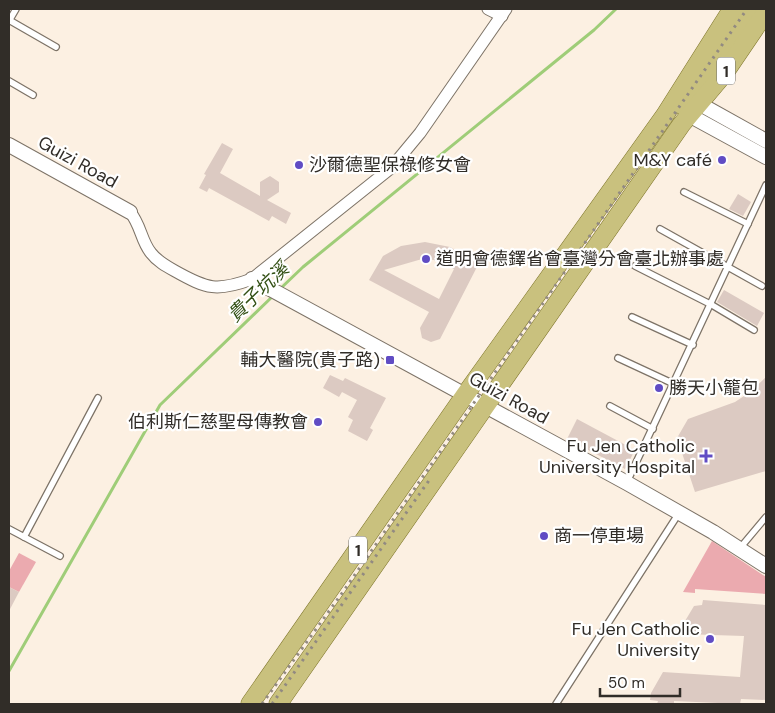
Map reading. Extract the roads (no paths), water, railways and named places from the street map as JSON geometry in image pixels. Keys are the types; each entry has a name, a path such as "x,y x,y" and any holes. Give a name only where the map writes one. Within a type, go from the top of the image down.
{"main road":[{"name":"1","path":"683,114 732,9"},
{"name":"1","path":"278,704 486,407 683,114 750,9"},
{"name":"1","path":"250,704 465,395 683,114 724,74 766,12"}],"street":[{"path":"130,212 136,220 145,245 151,254 161,264 199,285 226,287 252,279 392,168 420,133 504,12 488,9"},
{"path":"683,114 766,141"},
{"path":"683,114 766,157"},
{"name":"Guizi Road","path":"9,146 130,212"},
{"name":"Guizi Road","path":"252,279 626,483 713,532 766,566"}],"lane":[{"path":"16,9 9,20 56,47"},
{"path":"9,81 33,95"},
{"path":"626,483 712,305 748,224 764,196 766,184"},
{"path":"684,192 748,224"},
{"path":"660,229 762,286"},
{"path":"635,266 712,305 754,330"},
{"path":"632,317 693,345"},
{"path":"618,358 674,384"},
{"path":"24,537 98,398"},
{"path":"610,406 653,429"},
{"path":"556,704 679,513"},
{"path":"740,549 766,517"},
{"path":"9,529 60,556"}],"waterway":[{"name":"貴子坑溪","path":"280,289 303,267 594,30 616,9"},
{"name":"貴子坑溪","path":"9,671 160,405 274,295"}],"railway":[{"path":"262,704 345,589 747,9"},
{"path":"272,704 430,479"}],"place":[{"name":"M&Y café","path":"722,160"},
{"name":"沙爾德聖保祿修女會","path":"299,165"},
{"name":"道明會德鐸省會臺灣分會臺北辦事處","path":"426,259"},
{"name":"輔大醫院(貴子路)","path":"390,360"},
{"name":"勝天小籠包","path":"659,388"},
{"name":"伯利斯仁慈聖母傳教會","path":"318,422"},
{"name":"Fu Jen Catholic University Hospital","path":"706,456"},
{"name":"商一停車場","path":"544,536"},
{"name":"Fu Jen Catholic University","path":"710,639"}]}
